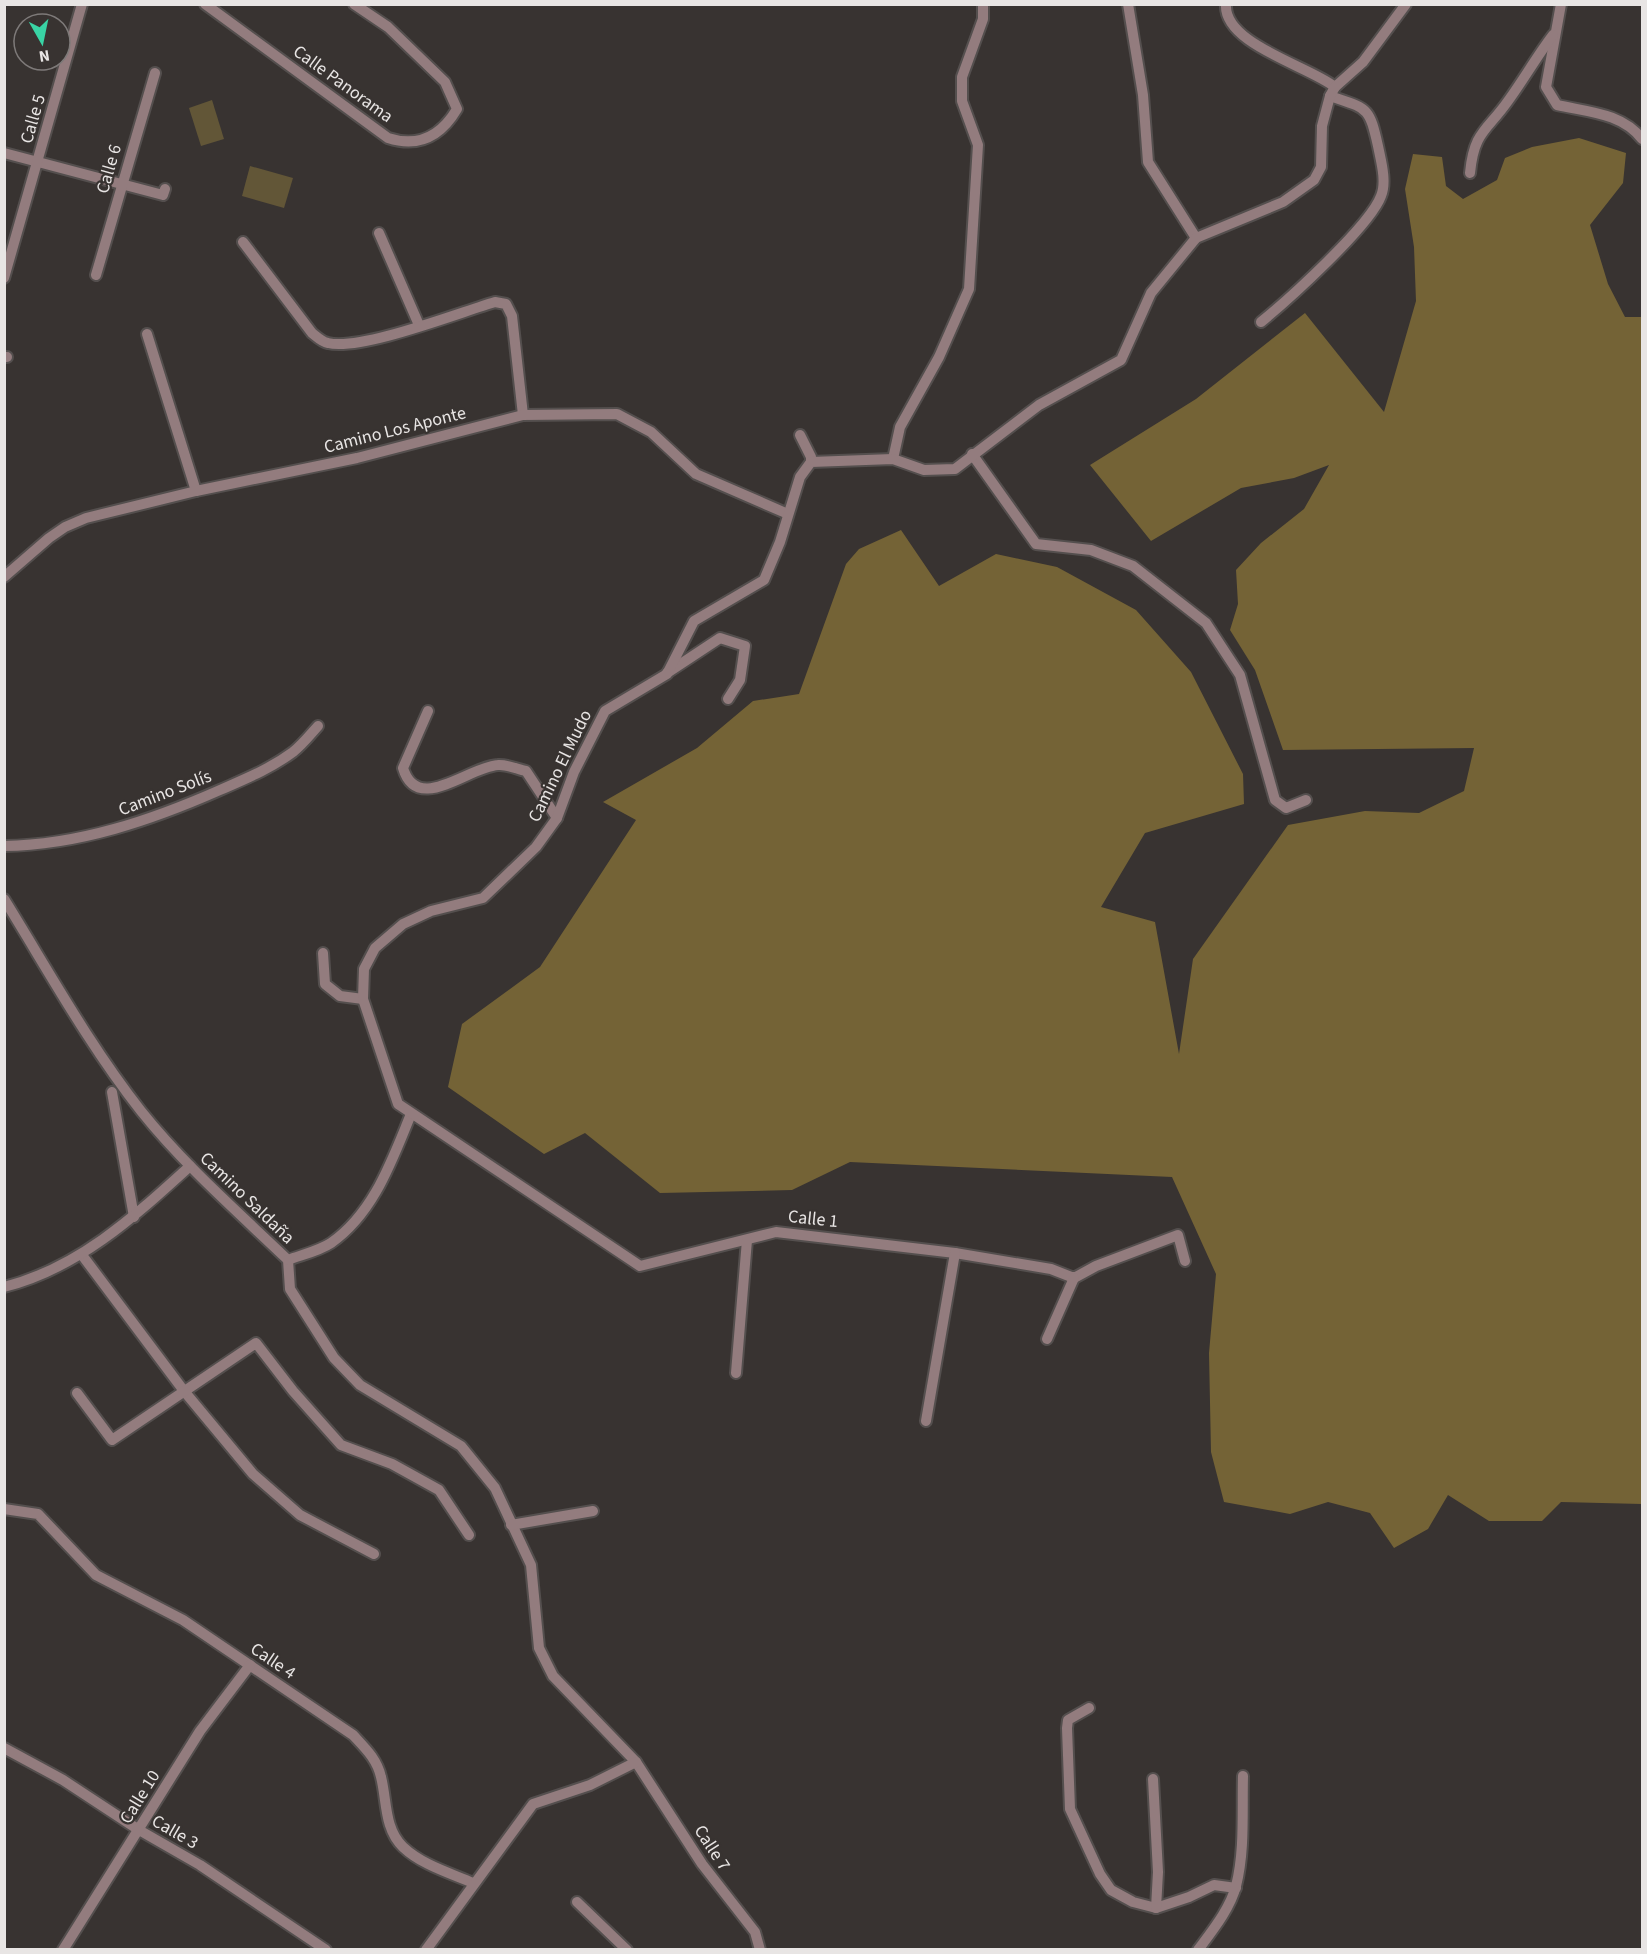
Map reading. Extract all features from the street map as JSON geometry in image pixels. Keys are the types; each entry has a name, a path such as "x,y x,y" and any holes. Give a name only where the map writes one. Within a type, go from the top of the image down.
{"street":[{"name":"Calle 5","path":"4,278 82,4"},
{"name":"Calle Panorama","path":"205,4 388,138 414,143 428,139 448,126 457,109 445,82 388,27 354,4"},
{"path":"893,459 900,427 939,357 969,289 978,145 962,101 962,77 983,20 983,4"},
{"path":"1128,4 1143,95 1148,162 1196,238"},
{"path":"1226,4 1232,26 1248,40 1363,107 1371,117 1383,168 1382,196 1366,219 1291,298 1261,322"},
{"path":"811,462 893,459 924,470 955,469 1039,405 1121,360 1151,293 1196,238 1283,202 1314,180 1321,167 1322,126 1333,91 1363,62 1406,4"},
{"path":"1561,4 1546,87 1550,96 1557,105 1622,120 1642,139"},
{"path":"1470,173 1472,154 1484,129 1507,102 1555,32"},
{"name":"Calle 6","path":"96,275 155,73"},
{"path":"4,153 163,195 165,189"},
{"path":"380,233 419,325"},
{"path":"243,242 312,333 326,343 343,345 376,339 495,302 506,304 512,316 523,415"},
{"path":"147,334 196,491"},
{"name":"Camino Los Aponte","path":"4,577 65,527 86,518 196,491 357,458 523,415 617,414 651,432 696,474 788,514"},
{"path":"667,674 694,621 764,580 800,477 811,462 812,457 800,435"},
{"path":"972,454 1036,544 1091,550 1133,566 1206,623 1240,675 1275,800 1286,808 1306,800"},
{"name":"Camino El Mudo","path":"411,1114 398,1104 390,1087 363,999 364,969 375,948 403,924 483,898 536,847 557,818 574,772 605,711 667,674 720,638 745,646 740,680 728,699"},
{"path":"428,711 403,768 407,781 417,788 435,788 498,765 526,771 557,818"},
{"name":"Camino Solís","path":"4,846 35,846 123,827 202,798 268,769 295,750 318,726"},
{"name":"Camino Saldaña","path":"4,900 98,1050 134,1101 190,1166 288,1260 290,1289 334,1358 360,1385 461,1446 495,1488 531,1565 539,1648 553,1676 636,1762"},
{"path":"322,953 326,984 340,996 363,999"},
{"path":"112,1092 134,1217"},
{"path":"288,1260 330,1244 359,1220 388,1170 411,1114"},
{"name":"Calle 1","path":"411,1114 640,1266 776,1232 955,1253 1051,1269 1074,1278"},
{"path":"4,1287 82,1255 134,1217 190,1166"},
{"path":"1047,1339 1074,1278 1096,1266 1178,1235 1185,1261"},
{"path":"736,1373 747,1240"},
{"path":"926,1421 955,1253"},
{"path":"82,1255 184,1391 254,1474 300,1515 374,1554"},
{"path":"77,1393 112,1440 256,1343 292,1391 342,1445 392,1464 439,1490 469,1535"},
{"name":"Calle 4","path":"4,1509 38,1514 96,1575 183,1620 353,1735 371,1753 381,1775 388,1821 401,1846 422,1861 473,1883"},
{"path":"511,1526 593,1511"},
{"name":"Calle 10","path":"63,1950 200,1731 250,1665"},
{"path":"1089,1708 1068,1720 1070,1809 1100,1874 1111,1890 1133,1902 1156,1908 1214,1885 1236,1888"},
{"name":"Calle 3","path":"4,1748 63,1780 139,1830 200,1865 327,1950"},
{"path":"426,1950 533,1804 590,1785 636,1762"},
{"name":"Calle 7","path":"636,1762 702,1864 755,1932 760,1950"},
{"path":"1198,1950 1219,1921 1236,1888 1241,1857 1243,1776"},
{"path":"1153,1779 1158,1872 1156,1908"},
{"path":"576,1902 627,1950"}],"shaded area":[{"path":"212,100 224,139 201,146 189,108"},
{"path":"1579,138 1626,153 1623,183 1590,225 1608,284 1625,317 1642,317 1642,1504 1561,1502 1542,1521 1489,1521 1448,1495 1428,1529 1394,1548 1370,1513 1328,1502 1290,1514 1224,1502 1211,1452 1209,1353 1216,1274 1172,1177 850,1162 792,1190 660,1193 585,1133 544,1154 448,1087 462,1024 540,967 636,820 603,802 697,748 753,701 799,694 846,564 859,549 901,530 939,586 996,554 1057,567 1136,610 1191,672 1243,774 1244,804 1145,833 1101,907 1155,922 1179,1054 1193,959 1288,825 1365,811 1419,813 1464,791 1474,748 1283,750 1255,670 1230,630 1238,604 1236,570 1261,543 1304,509 1329,465 1294,478 1241,488 1151,541 1090,465 1196,399 1305,313 1384,412 1416,301 1414,247 1405,189 1413,154 1442,157 1446,186 1463,199 1497,180 1505,158 1532,147"},
{"path":"250,166 293,178 284,208 242,196"}]}
